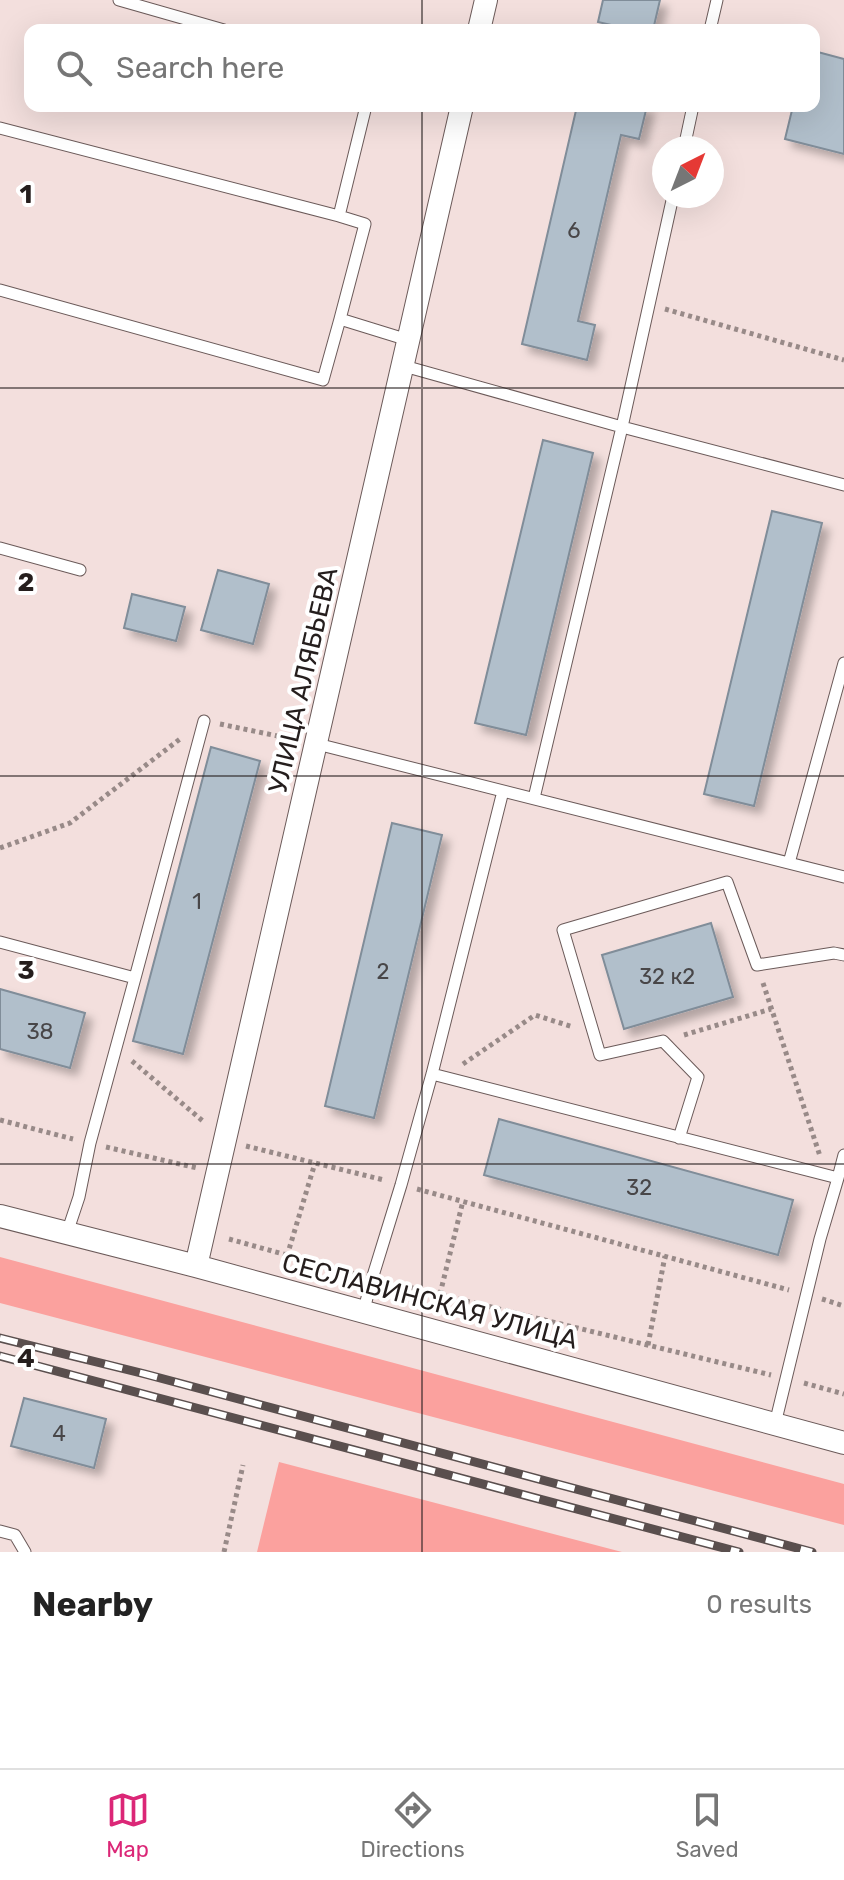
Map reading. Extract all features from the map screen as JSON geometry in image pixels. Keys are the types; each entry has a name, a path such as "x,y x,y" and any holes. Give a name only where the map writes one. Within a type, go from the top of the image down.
{"street":[{"path":"480,24 486,0"},
{"name":"УЛИЦА АЛЯБЬЕВА","path":"196,1266 461,112"},
{"name":"СЕСЛАВИНСКАЯ УЛИЦА","path":"0,1216 196,1266 844,1443"}],"lane":[{"path":"119,0 203,24"},
{"path":"711,24 717,0"},
{"path":"339,216 365,112"},
{"path":"687,136 692,112"},
{"path":"0,128 365,224 323,380 0,290"},
{"path":"534,798 670,208"},
{"path":"340,319 408,340"},
{"path":"404,366 844,485"},
{"path":"0,548 80,570"},
{"path":"789,863 844,663"},
{"path":"67,1233 204,721"},
{"path":"317,744 844,877"},
{"path":"363,1313 438,1075 503,791"},
{"path":"679,1138 698,1077 663,1041 600,1055 563,930 727,882 757,965 834,953 844,955"},
{"path":"0,942 135,978"},
{"path":"438,1075 832,1177"},
{"path":"775,1424 832,1177 844,1155"},
{"path":"0,1531 15,1535 25,1552"}],"path":[{"path":"649,305 844,360"},
{"path":"0,848 70,823 204,721 317,744"},
{"path":"757,965 832,1177"},
{"path":"663,1041 771,1009"},
{"path":"438,1075 535,1015 593,1033"},
{"path":"116,1047 225,1141 463,1201 807,1295"},
{"path":"287,1256 315,1163"},
{"path":"440,1294 463,1201"},
{"path":"229,1239 372,1279 844,1394"},
{"path":"648,1345 665,1256"},
{"path":"224,1552 243,1465"}],"shaded area":[{"path":"0,1257 844,1484 844,1525 0,1303"},
{"path":"279,1462 622,1552 257,1552"}],"building":[{"path":"603,0 660,0 654,24 598,22"},
{"path":"820,53 844,59 844,154 785,139 792,112 820,112"},
{"path":"576,112 646,112 639,139 621,135 578,321 595,325 587,360 522,344"},
{"path":"543,440 593,453 526,735 475,723"},
{"path":"772,511 822,523 754,806 704,794"},
{"path":"218,570 269,584 253,644 201,630"},
{"path":"132,594 185,607 176,641 124,628"},
{"path":"211,747 260,761 183,1054 133,1041"},
{"path":"392,823 442,835 374,1118 325,1106"},
{"path":"711,923 733,997 624,1029 602,955"},
{"path":"0,989 85,1013 70,1068 0,1049"},
{"path":"499,1119 793,1200 778,1255 484,1175"},
{"path":"24,1398 106,1419 94,1468 11,1446"}],"railway":[{"path":"0,1338 812,1552"},
{"path":"0,1356 739,1552"}]}
